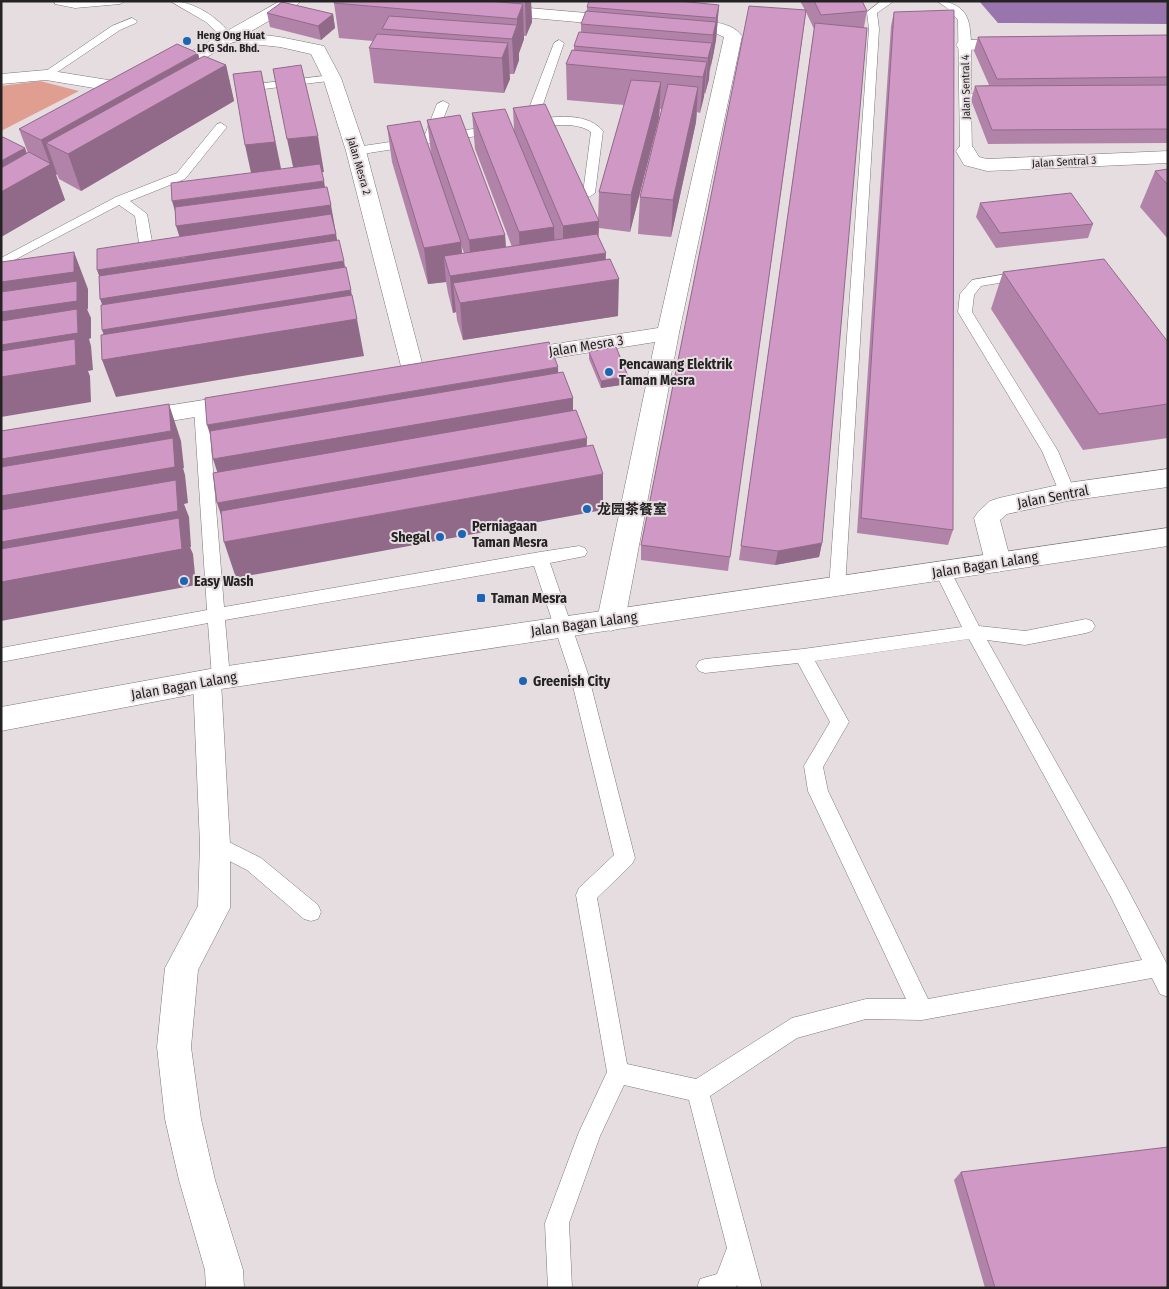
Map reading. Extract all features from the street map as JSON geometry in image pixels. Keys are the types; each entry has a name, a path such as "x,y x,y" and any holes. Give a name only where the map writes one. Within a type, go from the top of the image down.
{"street":[{"path":"1,79 46,76 136,90 292,1"},
{"path":"476,9 545,8 651,23 720,29 729,32 733,36 668,333 611,620"},
{"name":"Jalan Mesra 2","path":"228,36 280,42 318,50 332,78 356,151 414,374"},
{"name":"Jalan Sentral 4","path":"965,45 1033,43"},
{"name":"Jalan Sentral 3","path":"966,151 972,161 987,166 1168,157"},
{"name":"Jalan Mesra 3","path":"492,361 668,333"},
{"path":"115,422 259,399"},
{"name":"Jalan Sentral","path":"998,562 987,518 999,507 1067,492 1168,478"},
{"name":"Jalan Bagan Lalang","path":"1,718 214,680 1168,537"},
{"path":"214,680 214,908 182,968 174,1047 183,1119 197,1180 224,1270 225,1288"}],"lane":[{"path":"59,2 75,4 120,1"},
{"path":"175,1 194,9 228,36"},
{"path":"837,588 874,29 872,12 889,1"},
{"path":"942,1 951,6 962,19 965,45"},
{"path":"46,76 116,28 132,21"},
{"path":"531,123 559,42"},
{"name":"Jalan Sentral 4","path":"965,45 966,151"},
{"path":"248,88 332,78"},
{"path":"116,101 136,90"},
{"path":"967,98 1005,97"},
{"path":"429,140 443,104"},
{"path":"356,151 551,119 590,124 597,131 589,193"},
{"path":"1,263 120,200 181,176 221,127"},
{"path":"120,200 141,214 149,263"},
{"path":"1034,274 977,283 967,294 966,312 1050,451 1067,492"},
{"path":"201,408 217,615 214,680"},
{"path":"1,655 579,552"},
{"path":"540,558 562,627 580,674 625,858 586,895 618,1073 590,1132 557,1222 560,1288"},
{"path":"943,572 972,632 1113,879 1168,987"},
{"path":"705,666 803,656 972,632 1025,638 1086,626"},
{"path":"803,656 840,722 813,766 818,791 922,1010"},
{"path":"215,844 254,864 311,912"},
{"path":"618,1073 698,1090 792,1029 866,1009 922,1010 1157,967"},
{"path":"698,1090 750,1288"},
{"path":"709,1288 725,1284 740,1247"}],"shaded area":[{"path":"979,1 1168,1 1168,24 998,23"},
{"path":"40,81 79,91 1,131 1,86"}],"building":[{"path":"335,1 487,1 523,4 517,19 334,3"},
{"path":"589,1 679,1 719,5 716,18 587,7"},
{"path":"814,1 862,1 867,11 821,15"},
{"path":"282,2 333,14 318,26 267,13"},
{"path":"749,6 806,10 730,557 641,545"},
{"path":"954,10 953,530 861,518 894,12"},
{"path":"586,11 716,22 713,35 581,24"},
{"path":"389,16 517,25 512,39 382,29"},
{"path":"815,23 867,28 822,543 778,551 741,546"},
{"path":"579,32 712,43 708,58 574,46"},
{"path":"377,34 508,43 502,58 369,48"},
{"path":"1168,35 1168,77 997,79 978,37"},
{"path":"177,44 198,53 41,140 19,129"},
{"path":"572,50 707,62 703,77 566,64"},
{"path":"204,56 226,65 68,154 46,143"},
{"path":"301,65 318,136 287,139 273,69"},
{"path":"261,71 275,142 245,145 233,74"},
{"path":"631,80 661,82 631,195 599,192"},
{"path":"668,84 698,87 673,200 640,197"},
{"path":"1168,85 1168,129 992,130 975,86"},
{"path":"545,104 599,221 563,226 513,108"},
{"path":"505,109 554,227 519,232 472,113"},
{"path":"460,115 505,235 469,240 427,120"},
{"path":"420,121 461,242 424,248 387,126"},
{"path":"3,137 25,148 1,161 1,138"},
{"path":"29,152 51,164 1,192 1,168"},
{"path":"320,164 324,181 172,201 171,183"},
{"path":"1168,169 1168,185 1155,171"},
{"path":"327,187 331,205 176,226 175,207"},
{"path":"1071,193 1093,224 1000,233 980,203"},
{"path":"331,214 336,234 97,270 97,249"},
{"path":"597,234 606,253 450,276 444,256"},
{"path":"339,240 344,261 100,299 99,276"},
{"path":"74,252 74,272 1,282 1,262"},
{"path":"610,259 619,279 460,303 453,283"},
{"path":"1104,259 1168,342 1168,404 1099,414 1003,272"},
{"path":"346,267 351,290 102,330 101,305"},
{"path":"77,281 77,301 1,312 1,292"},
{"path":"352,295 357,319 102,360 101,335"},
{"path":"77,309 78,333 1,345 1,321"},
{"path":"75,339 76,365 1,377 1,351"},
{"path":"549,342 558,367 207,425 205,398"},
{"name":"Pencawang Elektrik Taman Mesra","path":"616,347 628,376 601,381 589,352"},
{"path":"563,372 573,398 213,459 210,431"},
{"path":"169,404 171,431 1,459 1,431"},
{"path":"576,410 587,438 217,503 213,473"},
{"path":"173,438 175,467 1,496 1,467"},
{"path":"593,445 603,474 224,542 221,511"},
{"path":"176,480 178,511 1,542 1,510"},
{"path":"179,518 182,549 1,582 1,549"},
{"path":"1168,1147 1168,1288 995,1288 961,1172"}],"place":[{"name":"Heng Ong Huat LPG Sdn. Bhd.","path":"187,41"},
{"name":"Pencawang Elektrik Taman Mesra","path":"609,372"},
{"name":"龙园茶餐室","path":"587,509"},
{"name":"Perniagaan Taman Mesra","path":"462,534"},
{"name":"Shegal","path":"440,537"},
{"name":"Easy Wash","path":"184,581"},
{"name":"Taman Mesra","path":"481,598"},
{"name":"Greenish City","path":"523,681"}]}
